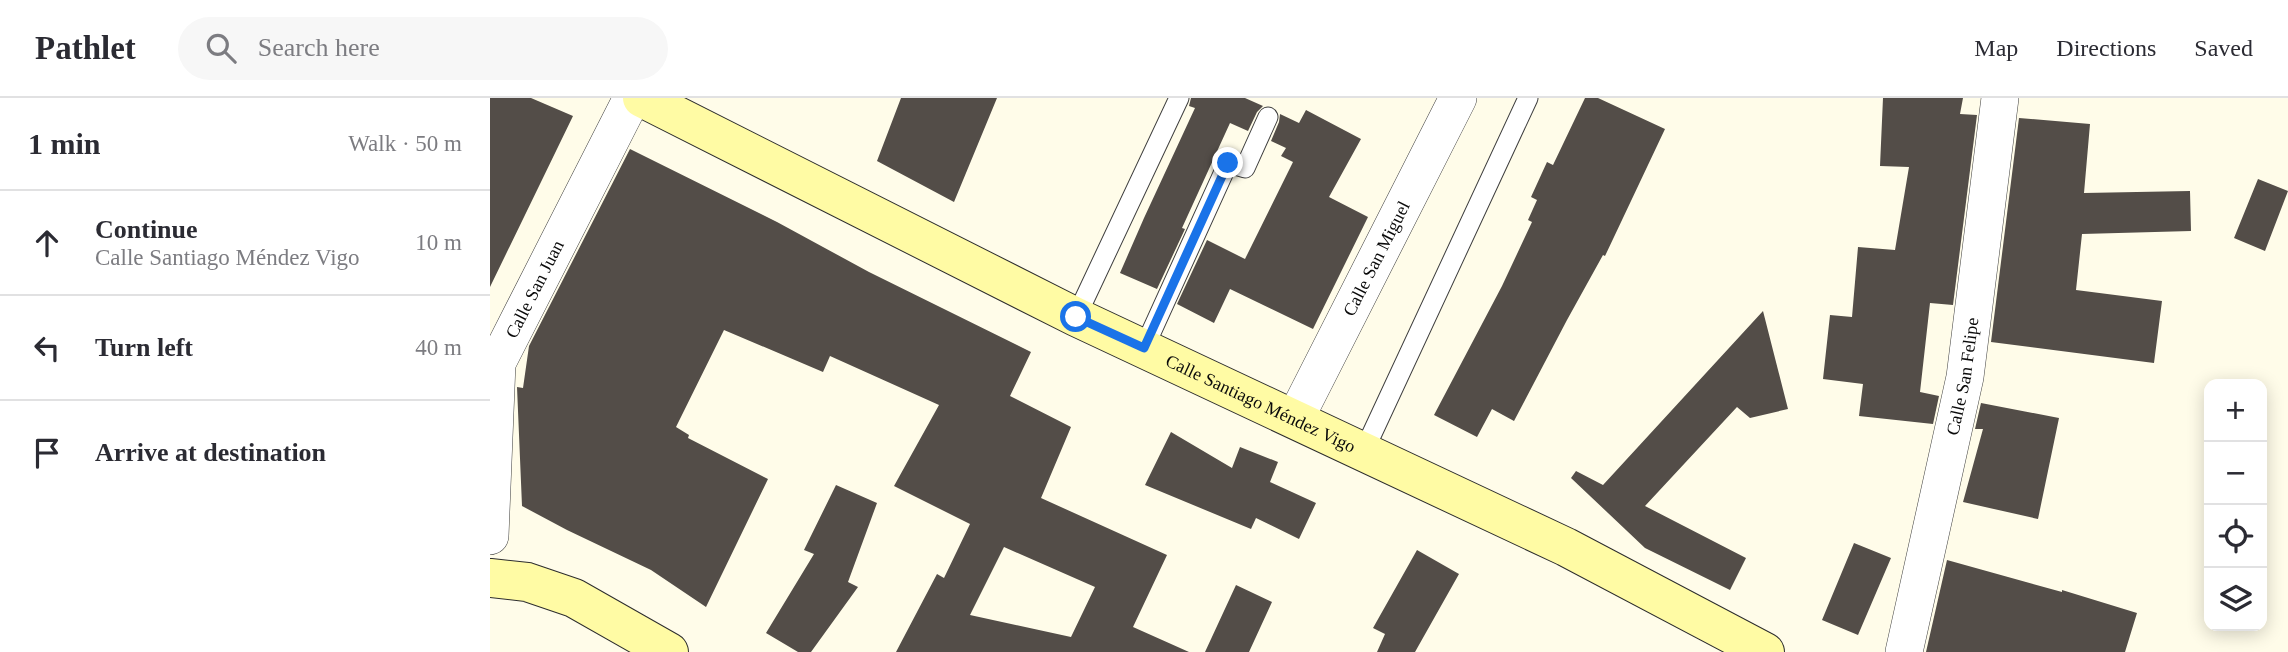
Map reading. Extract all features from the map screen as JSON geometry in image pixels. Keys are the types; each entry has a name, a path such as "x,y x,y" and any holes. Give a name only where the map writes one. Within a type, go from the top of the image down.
{"street":[{"name":"Calle San Juan","path":"490,536 493,363 632,98"},
{"name":"Calle Santiago Méndez Vigo","path":"642,98 1076,317 1566,547 1765,652"},
{"name":"Calle San Miguel","path":"1295,419 1458,98"},
{"name":"Calle San Felipe","path":"1904,652 1965,377 2000,98"},
{"path":"490,578 527,582 574,598 669,652"}],"lane":[{"path":"1076,317 1179,98"},
{"path":"1363,453 1528,98"},
{"path":"1144,348 1228,163 1245,168 1268,117"}],"building":[{"path":"490,98 531,98 573,116 490,287"},
{"path":"901,98 997,98 954,202 877,161"},
{"path":"1191,98 1245,98 1263,106 1248,131 1230,123 1157,289 1120,273 1195,108 1189,106"},
{"path":"1585,98 1598,98 1665,129 1605,256 1603,255 1567,320 1514,421 1492,409 1477,437 1434,415 1502,286 1532,222 1528,220 1537,200 1531,197 1547,162 1553,165"},
{"path":"1883,98 1963,98 1960,114 1977,115 1953,305 1930,303 1920,392 1939,396 1933,424 1859,416 1863,384 1823,379 1830,315 1852,317 1858,247 1895,250 1909,167 1880,166"},
{"path":"1306,110 1361,139 1329,197 1368,217 1313,329 1230,289 1214,323 1177,304 1207,240 1245,259 1293,162 1281,156 1286,148 1271,141 1280,114 1299,123"},
{"path":"2019,118 2090,124 2084,193 2190,191 2191,231 2082,234 2076,290 2162,301 2154,363 1991,342"},
{"path":"630,149 1031,352 1010,396 1071,427 1041,498 1167,555 1133,627 1189,652 896,652 937,574 944,578 970,524 894,486 939,405 830,356 823,372 724,330 676,427 689,435 688,438 768,479 706,607 651,570 522,506 517,387 523,388 529,346","holes":["1004,547 1095,587 1071,637 970,615"]},
{"path":"2258,179 2288,191 2265,251 2234,238"},
{"path":"1763,311 1788,409 1750,418 1737,407 1645,506 1746,558 1730,590 1645,548 1571,478 1576,471 1603,485"},
{"path":"1981,403 2059,418 2038,519 1963,502 1983,429 1975,429"},
{"path":"1171,432 1232,468 1240,447 1278,462 1270,482 1316,503 1299,539 1256,518 1251,529 1145,485"},
{"path":"836,485 877,503 848,582 858,587 811,652 798,652 766,633 814,554 804,550"},
{"path":"1854,543 1891,558 1858,635 1822,620"},
{"path":"1417,550 1459,574 1415,652 1377,652 1385,634 1373,628"},
{"path":"1947,560 2137,613 2125,652 1926,652"},
{"path":"1236,585 1272,602 1249,652 1205,652"}],"route":[{"path":"1076,317 1144,348 1228,163"}]}
